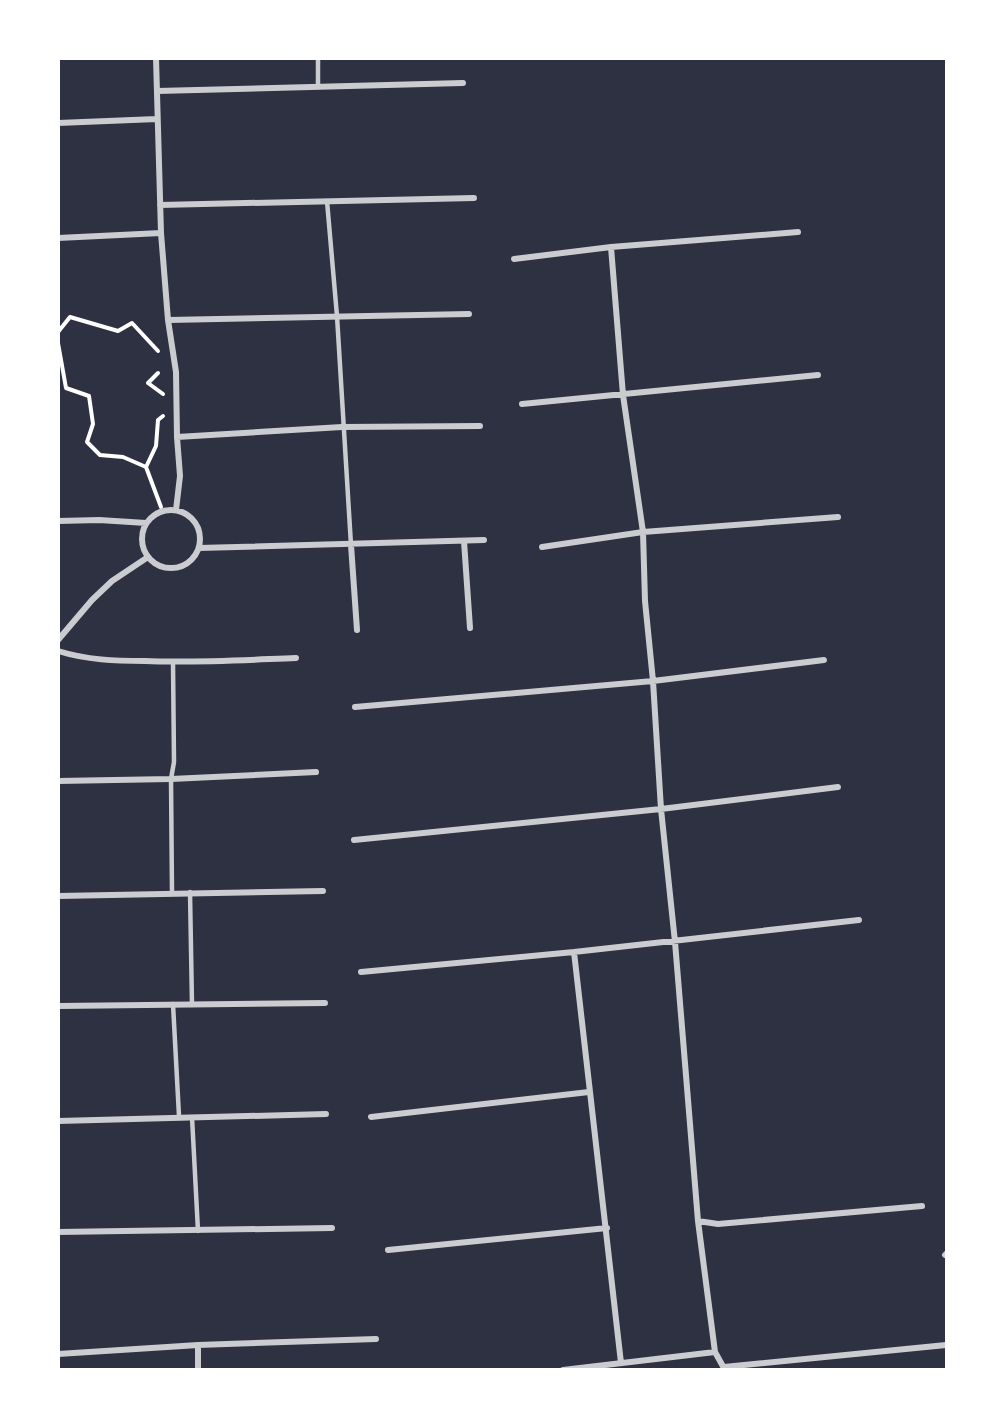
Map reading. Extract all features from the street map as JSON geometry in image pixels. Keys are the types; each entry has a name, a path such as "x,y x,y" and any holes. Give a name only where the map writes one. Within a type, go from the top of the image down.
{"street":[{"path":"156,58 161,233 168,320 176,372 180,476 176,510"},
{"path":"157,91 463,83"},
{"path":"58,123 157,119"},
{"path":"160,205 474,198"},
{"path":"514,259 611,247 798,232"},
{"path":"58,238 161,233"},
{"path":"611,247 623,395 643,532 645,601 698,1221 715,1352 725,1368 946,1345"},
{"path":"168,320 469,314"},
{"path":"522,404 818,375"},
{"path":"177,437 342,427 480,426"},
{"path":"176,510 193,519 198,528 201,538 199,548 192,559 182,566 170,568 157,565 142,546 142,535 146,524 162,511 176,510"},
{"path":"542,547 643,532 838,517"},
{"path":"58,521 99,520 146,524"},
{"path":"199,548 484,540"},
{"path":"464,541 470,628"},
{"path":"351,545 357,630"},
{"path":"58,640 92,600 112,581 148,556"},
{"path":"58,651 82,658 173,662 296,658"},
{"path":"355,707 653,681 824,660"},
{"path":"58,781 316,772"},
{"path":"354,840 662,809 838,787"},
{"path":"58,896 323,891"},
{"path":"361,972 675,942 860,920"},
{"path":"574,952 621,1364"},
{"path":"58,1006 325,1003"},
{"path":"371,1117 589,1092"},
{"path":"58,1121 179,1116 326,1114"},
{"path":"698,1221 718,1224 922,1206"},
{"path":"58,1232 332,1228"},
{"path":"388,1250 606,1228"},
{"path":"58,1354 198,1345 376,1339"},
{"path":"198,1345 198,1370"},
{"path":"563,1370 715,1352"}],"lane":[{"path":"318,58 318,86"},
{"path":"327,201 351,545"},
{"path":"172,893 173,662"},
{"path":"190,892 192,1005"},
{"path":"173,1004 179,1116"},
{"path":"192,1116 198,1231"}],"path":[{"path":"58,332 70,317 118,331 132,324 159,352"},
{"path":"58,344 66,388 89,396 93,424 87,442 100,454 123,457 146,467"},
{"path":"159,363 158,373 148,383 165,395 168,402"},
{"path":"158,373 176,372"},
{"path":"162,511 146,467 156,446 158,420 164,415"}]}
